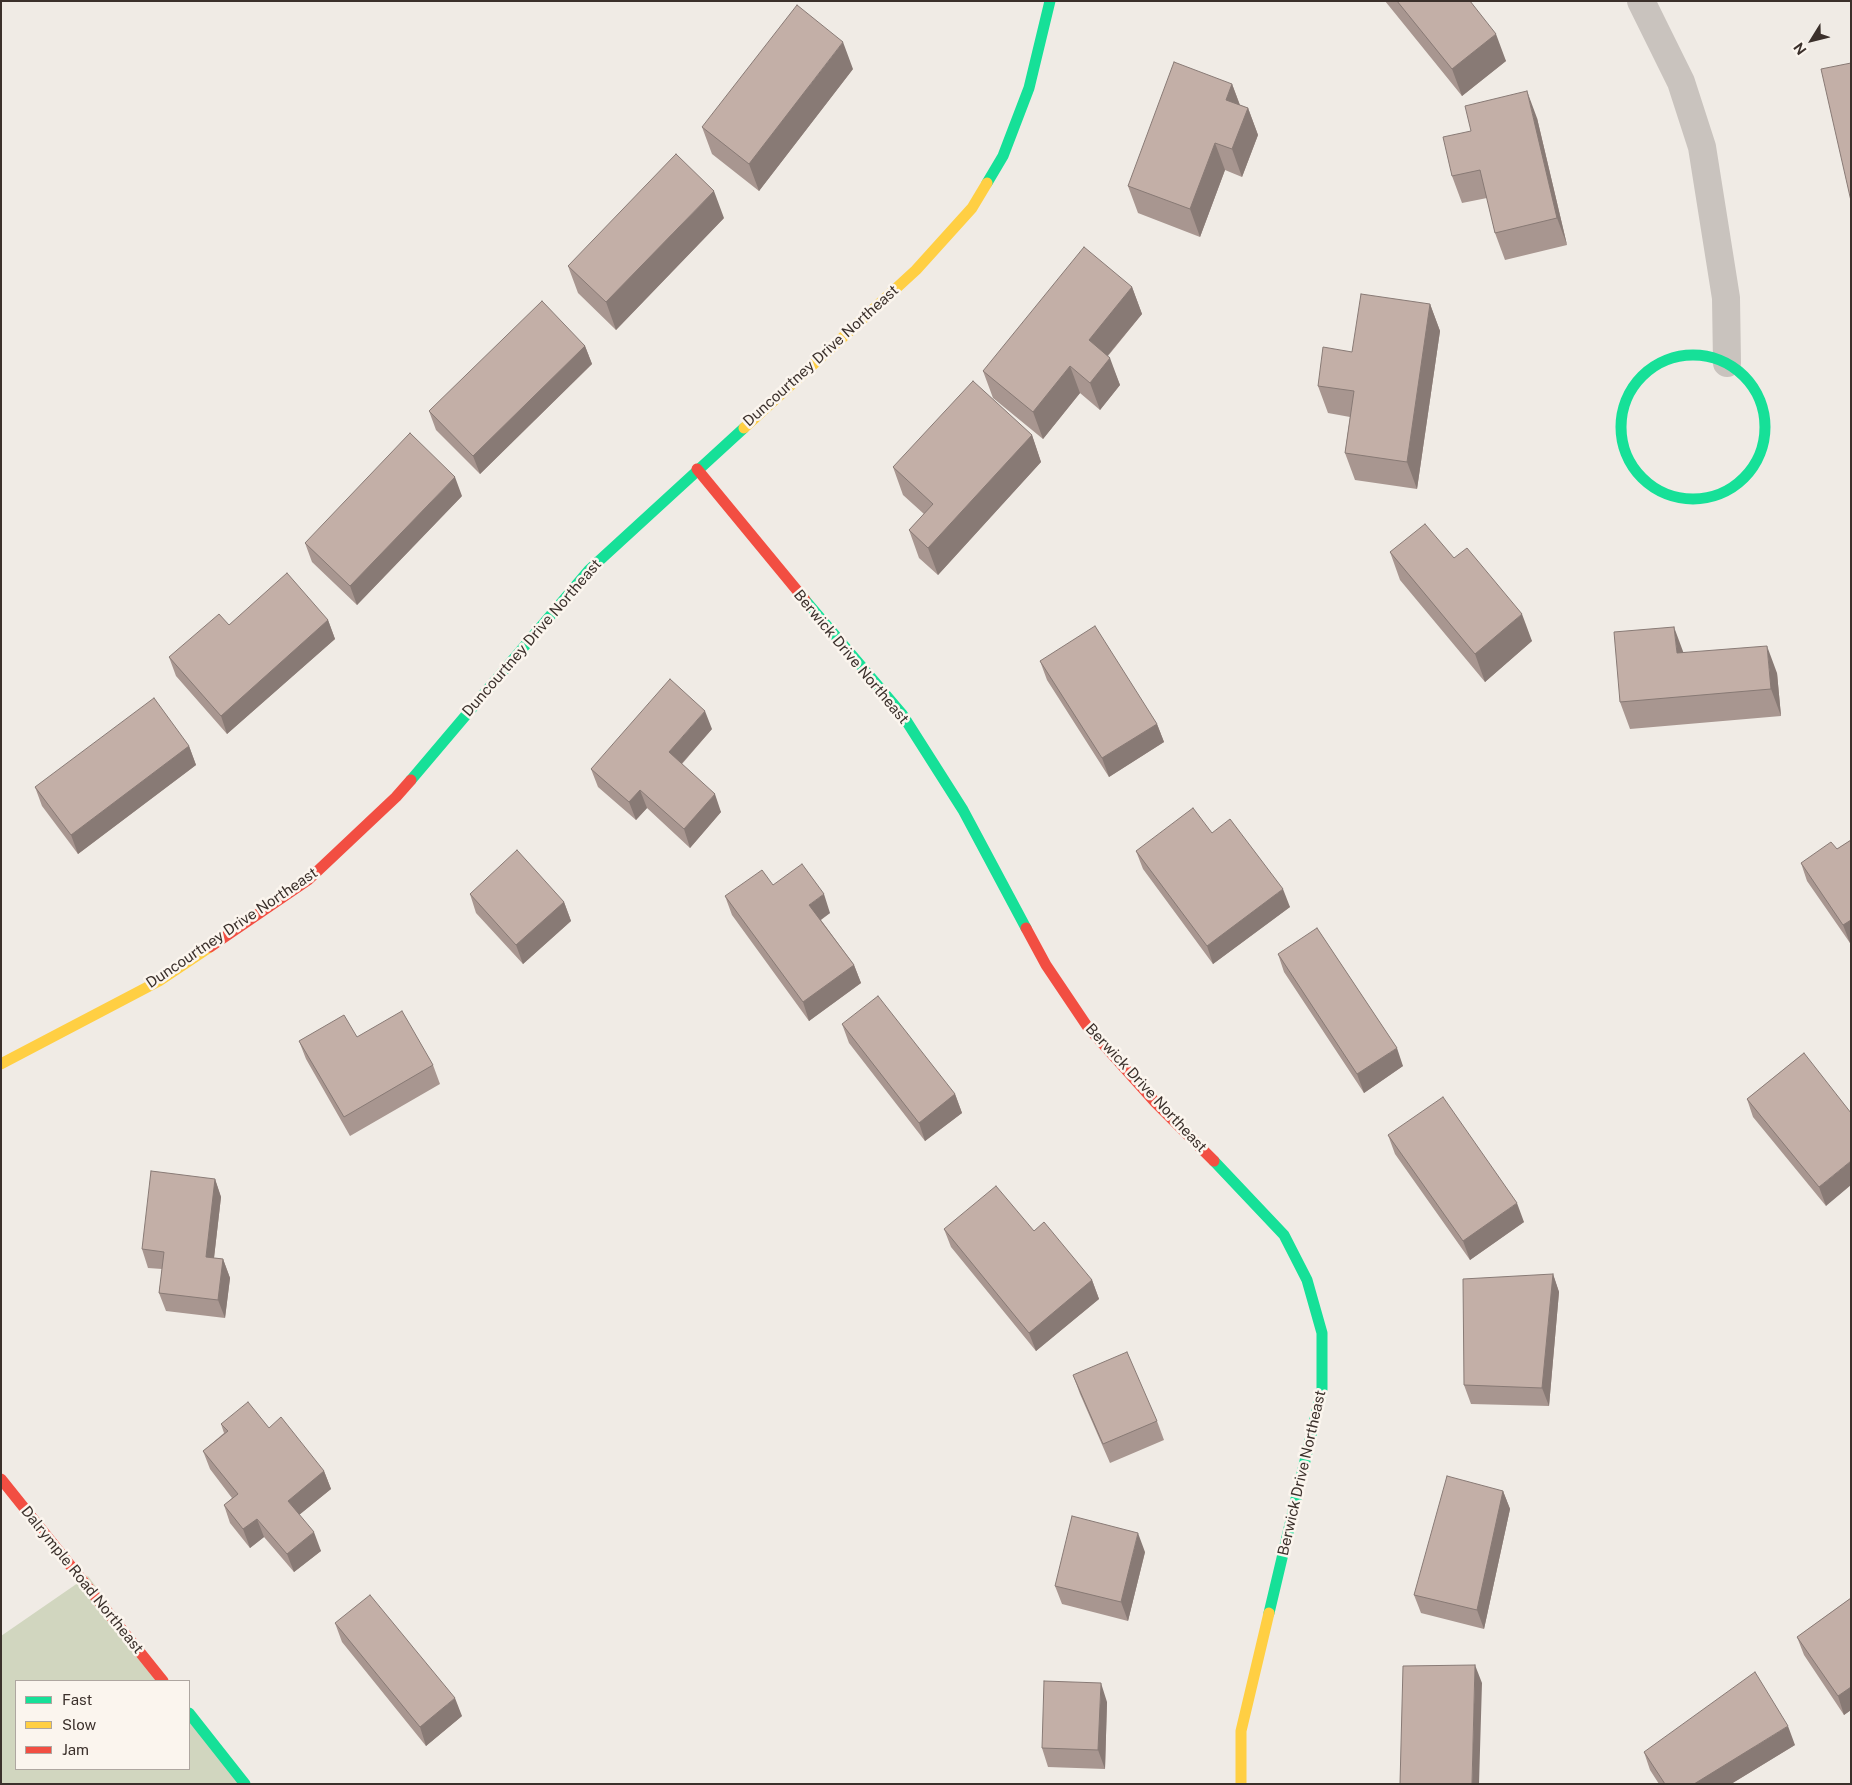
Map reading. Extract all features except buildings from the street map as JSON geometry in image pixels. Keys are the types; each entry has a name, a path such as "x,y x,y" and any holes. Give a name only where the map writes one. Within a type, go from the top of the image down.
{"street":[{"name":"Duncourtney Drive Northeast","path":"1,1064 159,981 308,880 396,797 589,570 916,270 972,208 1002,156 1029,88 1050,1"},
{"path":"1641,1 1681,82 1702,147 1726,298 1727,363"},
{"path":"1680,355 1705,355 1727,363 1748,379 1761,401 1766,426 1763,447 1753,467 1739,483 1721,494 1697,499 1673,496 1651,486 1634,468 1624,447 1621,422 1626,399 1639,378 1657,363 1680,355"},
{"name":"Berwick Drive Northeast","path":"697,469 795,589 902,714 963,810 1046,965 1087,1026 1155,1102 1234,1181 1284,1235 1307,1280 1322,1333 1322,1389 1241,1731 1241,1784"},
{"name":"Dalrymple Road Northeast","path":"1,1479 162,1680"},
{"path":"190,1714 246,1784"}],"green space":[{"path":"88,1576 165,1680 15,1680 15,1770 190,1770 190,1714 241,1784 1,1784 1,1636"}],"traffic: fast":[{"path":"987,183 1003,156 1029,88 1050,1"},
{"path":"1693,355 1720,361 1733,367 1744,376 1753,387 1759,400 1765,427 1759,454 1753,467 1744,478 1733,487 1720,493 1693,499 1666,493 1653,487 1642,478 1633,467 1627,454 1621,427 1627,400 1633,387 1642,376 1653,367 1666,361 1693,355"},
{"path":"411,780 589,570 744,428"},
{"path":"805,600 902,714 963,810 1026,928"},
{"path":"1214,1161 1284,1235 1307,1280 1322,1333 1322,1389 1269,1613"},
{"path":"190,1714 245,1784"}],"traffic: slow":[{"path":"744,428 916,270 972,208 987,183"},
{"path":"1,1064 159,981 210,947"},
{"path":"1241,1784 1241,1731 1269,1613"}],"traffic: jam":[{"path":"697,469 805,600"},
{"path":"210,947 308,880 396,797 411,780"},
{"path":"1026,928 1046,965 1087,1026 1155,1102 1214,1161"},
{"path":"1,1479 162,1680"}]}
